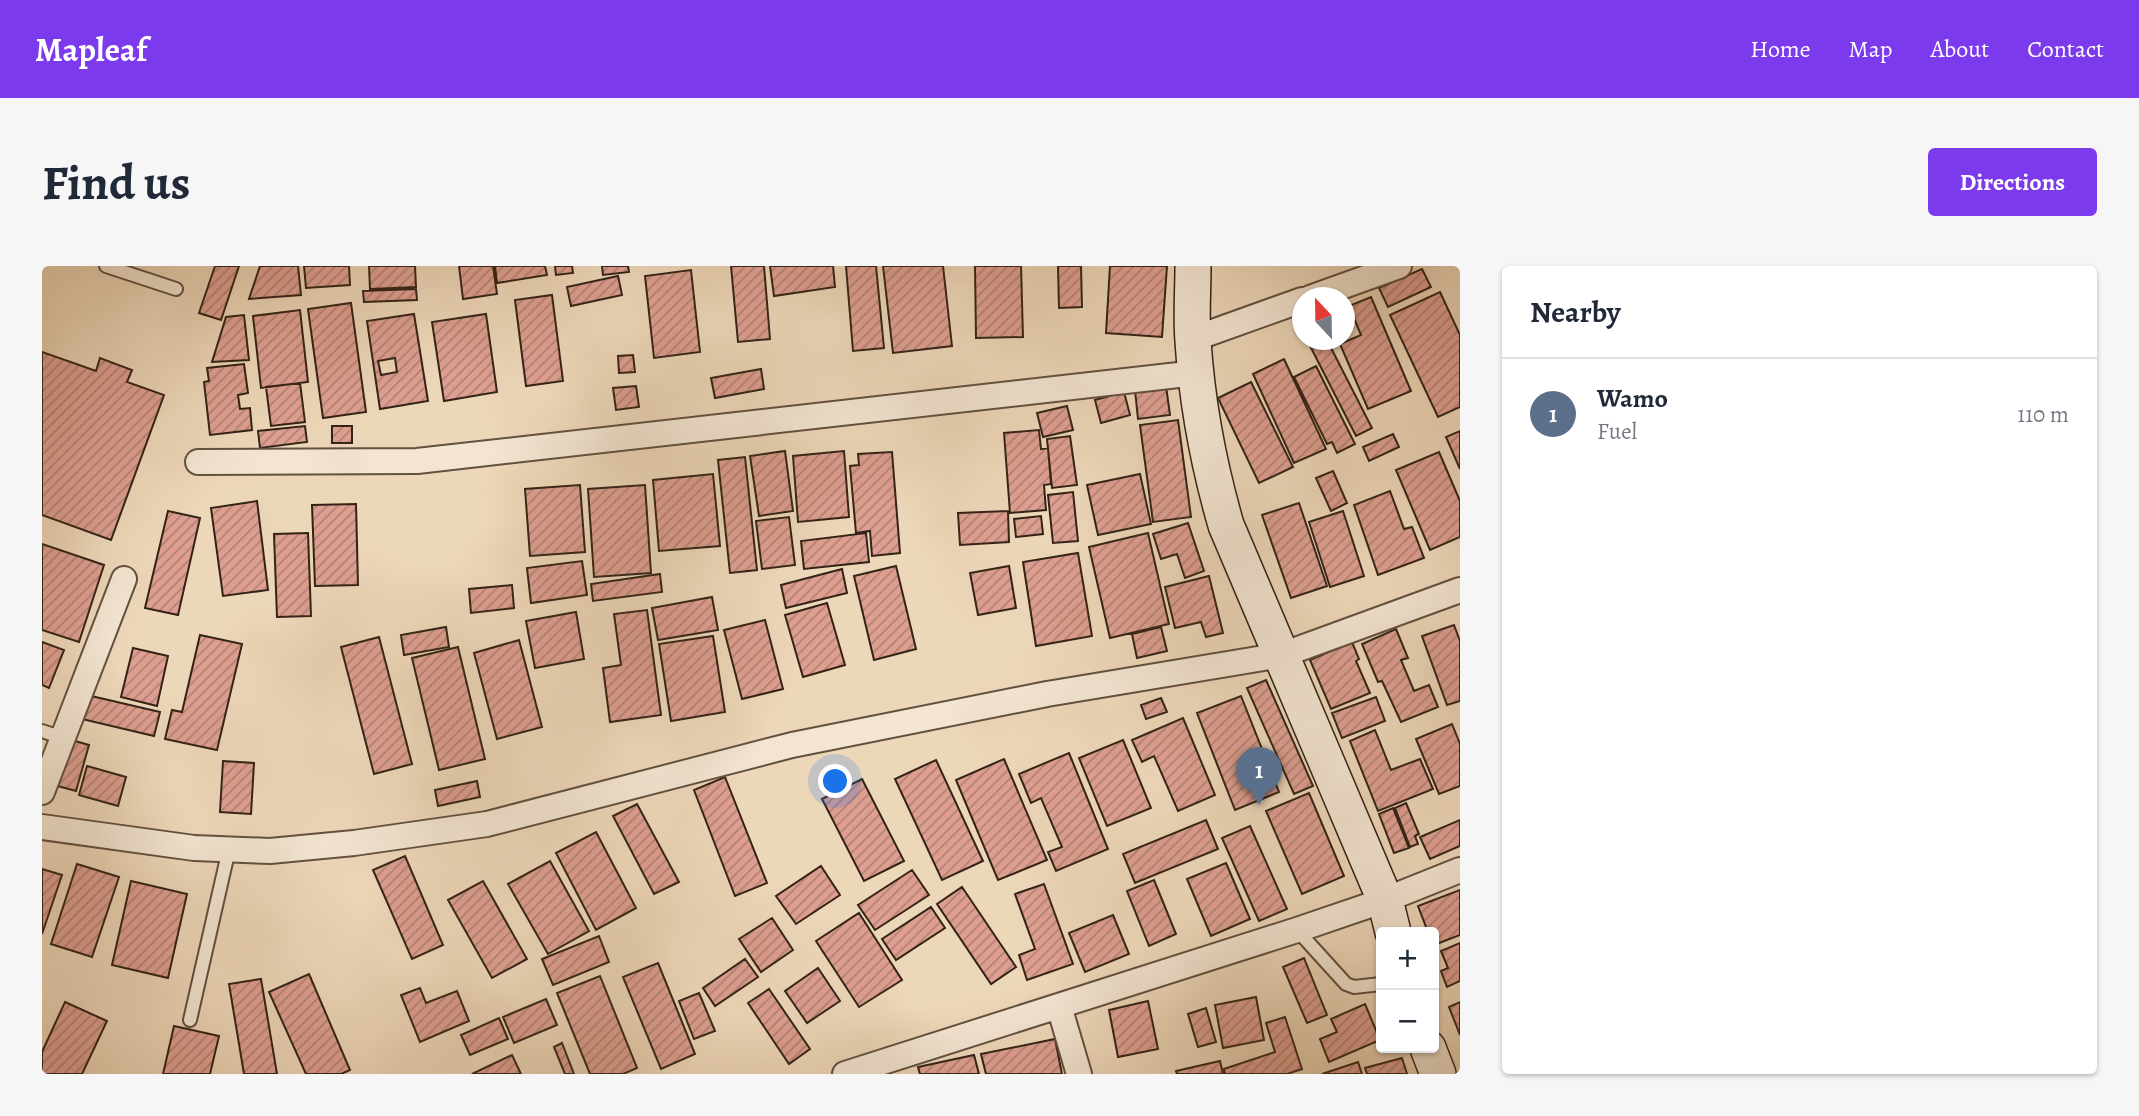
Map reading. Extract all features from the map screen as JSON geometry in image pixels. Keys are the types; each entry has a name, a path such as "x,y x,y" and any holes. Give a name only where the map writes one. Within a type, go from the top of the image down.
{"street":[{"path":"1193,266 1196,373 1214,485 1226,526 1389,916"},
{"path":"1341,287 1399,266"},
{"path":"1193,339 1292,304"},
{"path":"198,462 416,461 1196,373"},
{"path":"42,792 53,734 124,579"},
{"path":"42,827 194,848 270,851 354,843 488,824 792,745 1047,694 1282,655 1460,590"},
{"path":"845,1074 1297,930 1389,916 1460,870"},
{"path":"1059,1006 1079,1074"},
{"path":"1430,1053 1438,1074"}],"lane":[{"path":"106,266 176,289"},
{"path":"190,1020 229,849"},
{"path":"1297,930 1346,984 1354,987 1376,985"}],"building":[{"path":"215,266 239,266 221,320 199,313"},
{"path":"260,266 298,266 301,295 249,299"},
{"path":"304,266 349,266 350,285 306,288"},
{"path":"369,266 415,266 416,287 370,289"},
{"path":"459,266 493,266 497,294 463,299"},
{"path":"495,266 545,266 547,275 497,283"},
{"path":"555,266 572,266 573,273 556,275"},
{"path":"602,266 628,266 629,272 603,275"},
{"path":"731,266 764,266 770,339 738,342"},
{"path":"770,266 833,266 835,287 774,296"},
{"path":"846,266 876,266 884,348 853,351"},
{"path":"883,266 943,266 952,346 893,353"},
{"path":"975,266 1021,266 1023,337 976,338"},
{"path":"1058,266 1081,266 1082,307 1059,308"},
{"path":"1110,266 1167,266 1162,337 1106,333"},
{"path":"1422,269 1431,287 1388,307 1379,288"},
{"path":"691,270 700,352 654,358 645,276"},
{"path":"618,276 622,295 571,306 567,287"},
{"path":"416,289 417,300 364,302 363,291"},
{"path":"1440,292 1460,335 1460,407 1438,417 1390,315"},
{"path":"552,295 563,381 526,386 515,300"},
{"path":"1371,297 1411,391 1368,409 1343,350 1355,350 1355,338 1361,335 1355,320 1355,304"},
{"path":"351,303 366,412 323,418 308,309"},
{"path":"300,310 308,382 261,388 253,316"},
{"path":"414,314 428,401 380,409 367,321","holes":["395,358 397,372 381,375 378,361"]},
{"path":"486,314 497,392 444,401 432,322"},
{"path":"244,315 249,360 212,362 226,317"},
{"path":"1312,350 1332,350 1372,428 1356,436"},
{"path":"42,352 96,371 100,358 132,370 127,382 164,395 111,540 42,515"},
{"path":"633,355 635,372 619,373 618,356"},
{"path":"1284,359 1326,449 1294,463 1253,374"},
{"path":"244,364 248,393 238,395 240,409 250,408 252,430 210,435 204,382 209,381 207,368"},
{"path":"1316,366 1355,444 1337,453 1332,442 1327,444 1294,377"},
{"path":"761,369 764,389 715,398 711,378"},
{"path":"1251,382 1293,467 1259,483 1218,398"},
{"path":"300,383 305,422 271,426 266,387"},
{"path":"636,386 639,407 616,410 613,388"},
{"path":"1166,386 1170,415 1138,419 1135,390"},
{"path":"1124,392 1130,415 1101,423 1095,400"},
{"path":"1067,406 1073,430 1043,437 1037,413"},
{"path":"1178,420 1191,517 1153,522 1140,425"},
{"path":"305,426 307,442 260,448 258,431"},
{"path":"332,426 352,426 352,443 332,443"},
{"path":"1039,430 1041,449 1048,448 1051,484 1044,485 1046,510 1010,513 1004,433"},
{"path":"1460,431 1460,469 1446,437"},
{"path":"1393,434 1399,447 1369,461 1363,447"},
{"path":"1070,436 1077,485 1052,488 1047,439"},
{"path":"785,451 793,511 759,516 750,456"},
{"path":"844,451 849,517 798,522 793,456"},
{"path":"892,452 900,553 872,556 870,531 856,533 850,466 859,465 858,454"},
{"path":"1439,452 1460,501 1460,537 1430,550 1396,470"},
{"path":"745,457 757,570 730,573 718,460"},
{"path":"1333,471 1347,503 1331,511 1316,478"},
{"path":"713,474 720,546 659,551 653,480"},
{"path":"1140,474 1151,524 1098,535 1087,485"},
{"path":"580,485 585,552 530,556 525,489"},
{"path":"645,485 651,573 594,577 588,489"},
{"path":"1390,491 1404,529 1412,527 1424,558 1378,575 1354,505"},
{"path":"1073,492 1078,541 1053,543 1048,495"},
{"path":"257,501 268,590 223,596 211,508"},
{"path":"1299,503 1327,586 1291,598 1262,515"},
{"path":"356,504 358,585 315,586 312,505"},
{"path":"168,511 200,518 178,615 145,608"},
{"path":"1008,511 1009,542 960,545 958,513"},
{"path":"1343,511 1364,576 1330,587 1309,522"},
{"path":"1041,516 1043,534 1016,537 1014,519"},
{"path":"789,517 795,565 762,569 756,521"},
{"path":"1188,523 1204,571 1185,578 1177,554 1161,559 1153,534"},
{"path":"308,533 311,616 277,617 274,534"},
{"path":"866,533 869,562 804,569 801,541"},
{"path":"1148,533 1169,624 1110,638 1089,547"},
{"path":"42,544 104,565 79,642 42,630"},
{"path":"1078,553 1092,636 1036,646 1023,562"},
{"path":"582,561 587,595 531,603 527,568"},
{"path":"896,566 916,649 874,660 854,576"},
{"path":"1009,566 1016,608 978,615 970,573"},
{"path":"842,569 847,593 786,608 781,585"},
{"path":"660,574 662,592 593,601 591,584"},
{"path":"1209,576 1223,633 1206,637 1201,622 1175,628 1165,587"},
{"path":"512,585 514,608 471,613 469,589"},
{"path":"712,597 718,630 658,640 652,608"},
{"path":"827,603 845,665 803,677 785,615"},
{"path":"647,610 661,715 610,722 603,668 621,665 614,614"},
{"path":"576,612 584,659 535,668 526,621"},
{"path":"765,620 783,689 742,699 724,630"},
{"path":"1454,625 1460,641 1460,701 1447,705 1422,636"},
{"path":"446,627 449,647 404,655 401,635"},
{"path":"1161,627 1167,651 1137,658 1132,634"},
{"path":"1396,629 1408,658 1401,660 1414,691 1429,685 1438,707 1401,722 1382,681 1378,682 1362,644"},
{"path":"200,635 242,644 217,750 165,739 172,710 182,712"},
{"path":"713,636 725,712 671,721 659,644"},
{"path":"379,637 412,764 374,774 341,647"},
{"path":"519,640 542,727 497,739 474,653"},
{"path":"42,642 64,650 49,688 42,685"},
{"path":"1352,642 1359,659 1356,661 1370,693 1331,709 1310,660"},
{"path":"458,647 485,759 439,770 412,658"},
{"path":"133,648 168,656 157,706 121,697"},
{"path":"1266,680 1313,786 1294,794 1247,688"},
{"path":"87,695 160,712 154,736 82,719"},
{"path":"1241,696 1279,792 1235,810 1197,713"},
{"path":"1376,697 1385,721 1342,738 1332,713"},
{"path":"1161,698 1167,712 1146,719 1141,705"},
{"path":"1183,718 1215,795 1178,811 1154,756 1142,762 1132,740"},
{"path":"1452,724 1460,744 1460,786 1439,794 1416,739"},
{"path":"1375,730 1391,770 1420,759 1433,789 1378,811 1350,741"},
{"path":"68,739 89,745 76,791 54,785"},
{"path":"1123,740 1151,808 1107,826 1079,758"},
{"path":"1069,753 1108,849 1056,871 1048,852 1062,847 1041,798 1031,803 1019,774"},
{"path":"1004,759 1047,860 998,880 956,780"},
{"path":"936,760 983,861 942,880 895,779"},
{"path":"223,761 254,763 251,814 220,812"},
{"path":"87,766 126,777 118,806 79,795"},
{"path":"725,777 767,883 735,896 694,790"},
{"path":"862,779 904,861 864,881 822,799"},
{"path":"477,781 480,797 438,806 435,790"},
{"path":"1309,793 1344,876 1302,894 1266,811"},
{"path":"1406,803 1419,834 1415,836 1418,844 1410,847 1395,808"},
{"path":"637,804 679,882 654,894 613,816"},
{"path":"1393,808 1409,848 1394,853 1379,814"},
{"path":"1206,820 1218,849 1135,883 1123,854"},
{"path":"1460,820 1460,846 1430,859 1420,837"},
{"path":"1250,826 1287,909 1259,921 1222,838"},
{"path":"596,832 636,908 596,930 556,853"},
{"path":"405,856 443,945 412,959 373,870"},
{"path":"550,861 589,931 548,954 508,884"},
{"path":"1226,863 1250,919 1211,936 1187,879"},
{"path":"77,864 119,877 92,957 51,944"},
{"path":"821,866 840,895 796,924 776,896"},
{"path":"42,869 62,875 42,934"},
{"path":"912,870 929,895 875,930 858,905"},
{"path":"1154,880 1176,934 1149,946 1127,891"},
{"path":"131,881 187,894 168,978 112,965"},
{"path":"483,881 527,959 492,978 448,900"},
{"path":"1044,884 1073,964 1027,980 1019,955 1035,949 1015,894"},
{"path":"962,887 1016,967 991,984 937,904"},
{"path":"1460,890 1460,935 1439,943 1439,927 1426,927 1418,906"},
{"path":"931,907 945,928 896,960 882,939"},
{"path":"859,913 902,980 859,1007 816,941"},
{"path":"1113,915 1129,954 1085,972 1069,933"},
{"path":"772,918 793,950 761,972 739,939"},
{"path":"599,936 609,962 553,985 542,959"},
{"path":"1460,943 1460,981 1447,987 1441,971 1448,968 1441,951"},
{"path":"1304,958 1327,1015 1307,1023 1283,967"},
{"path":"745,959 758,977 715,1006 703,988"},
{"path":"658,963 695,1054 661,1069 623,977"},
{"path":"818,968 840,1001 807,1023 785,991"},
{"path":"309,974 350,1070 341,1074 306,1074 269,992"},
{"path":"600,976 637,1068 623,1074 590,1074 557,993"},
{"path":"261,979 277,1074 244,1074 229,984"},
{"path":"420,988 426,1003 457,991 469,1021 420,1042 401,995"},
{"path":"769,989 810,1049 789,1064 748,1003"},
{"path":"699,993 715,1031 694,1039 679,1001"},
{"path":"1256,997 1264,1040 1223,1048 1215,1005"},
{"path":"546,999 557,1025 514,1043 503,1017"},
{"path":"1148,1001 1158,1049 1118,1057 1109,1010"},
{"path":"65,1002 107,1021 82,1074 42,1074 42,1052"},
{"path":"1460,1002 1460,1035 1449,1007"},
{"path":"1365,1004 1376,1030 1376,1042 1329,1062 1320,1039 1337,1032 1331,1019"},
{"path":"1206,1008 1216,1042 1198,1047 1188,1014"},
{"path":"1285,1017 1302,1069 1287,1074 1225,1074 1224,1069 1275,1052 1266,1023"},
{"path":"499,1018 508,1039 470,1055 461,1035"},
{"path":"174,1026 219,1036 210,1074 163,1074"},
{"path":"1055,1039 1062,1074 986,1074 981,1054"},
{"path":"562,1043 574,1074 565,1074 554,1047"},
{"path":"512,1055 521,1074 472,1074"},
{"path":"974,1055 979,1074 920,1074 918,1067"},
{"path":"1402,1058 1407,1074 1367,1074 1365,1068"},
{"path":"1220,1061 1223,1074 1177,1074 1176,1071"},
{"path":"1358,1062 1362,1074 1322,1074"}],"place":[{"name":"Wamo","path":"1259,805"}]}
